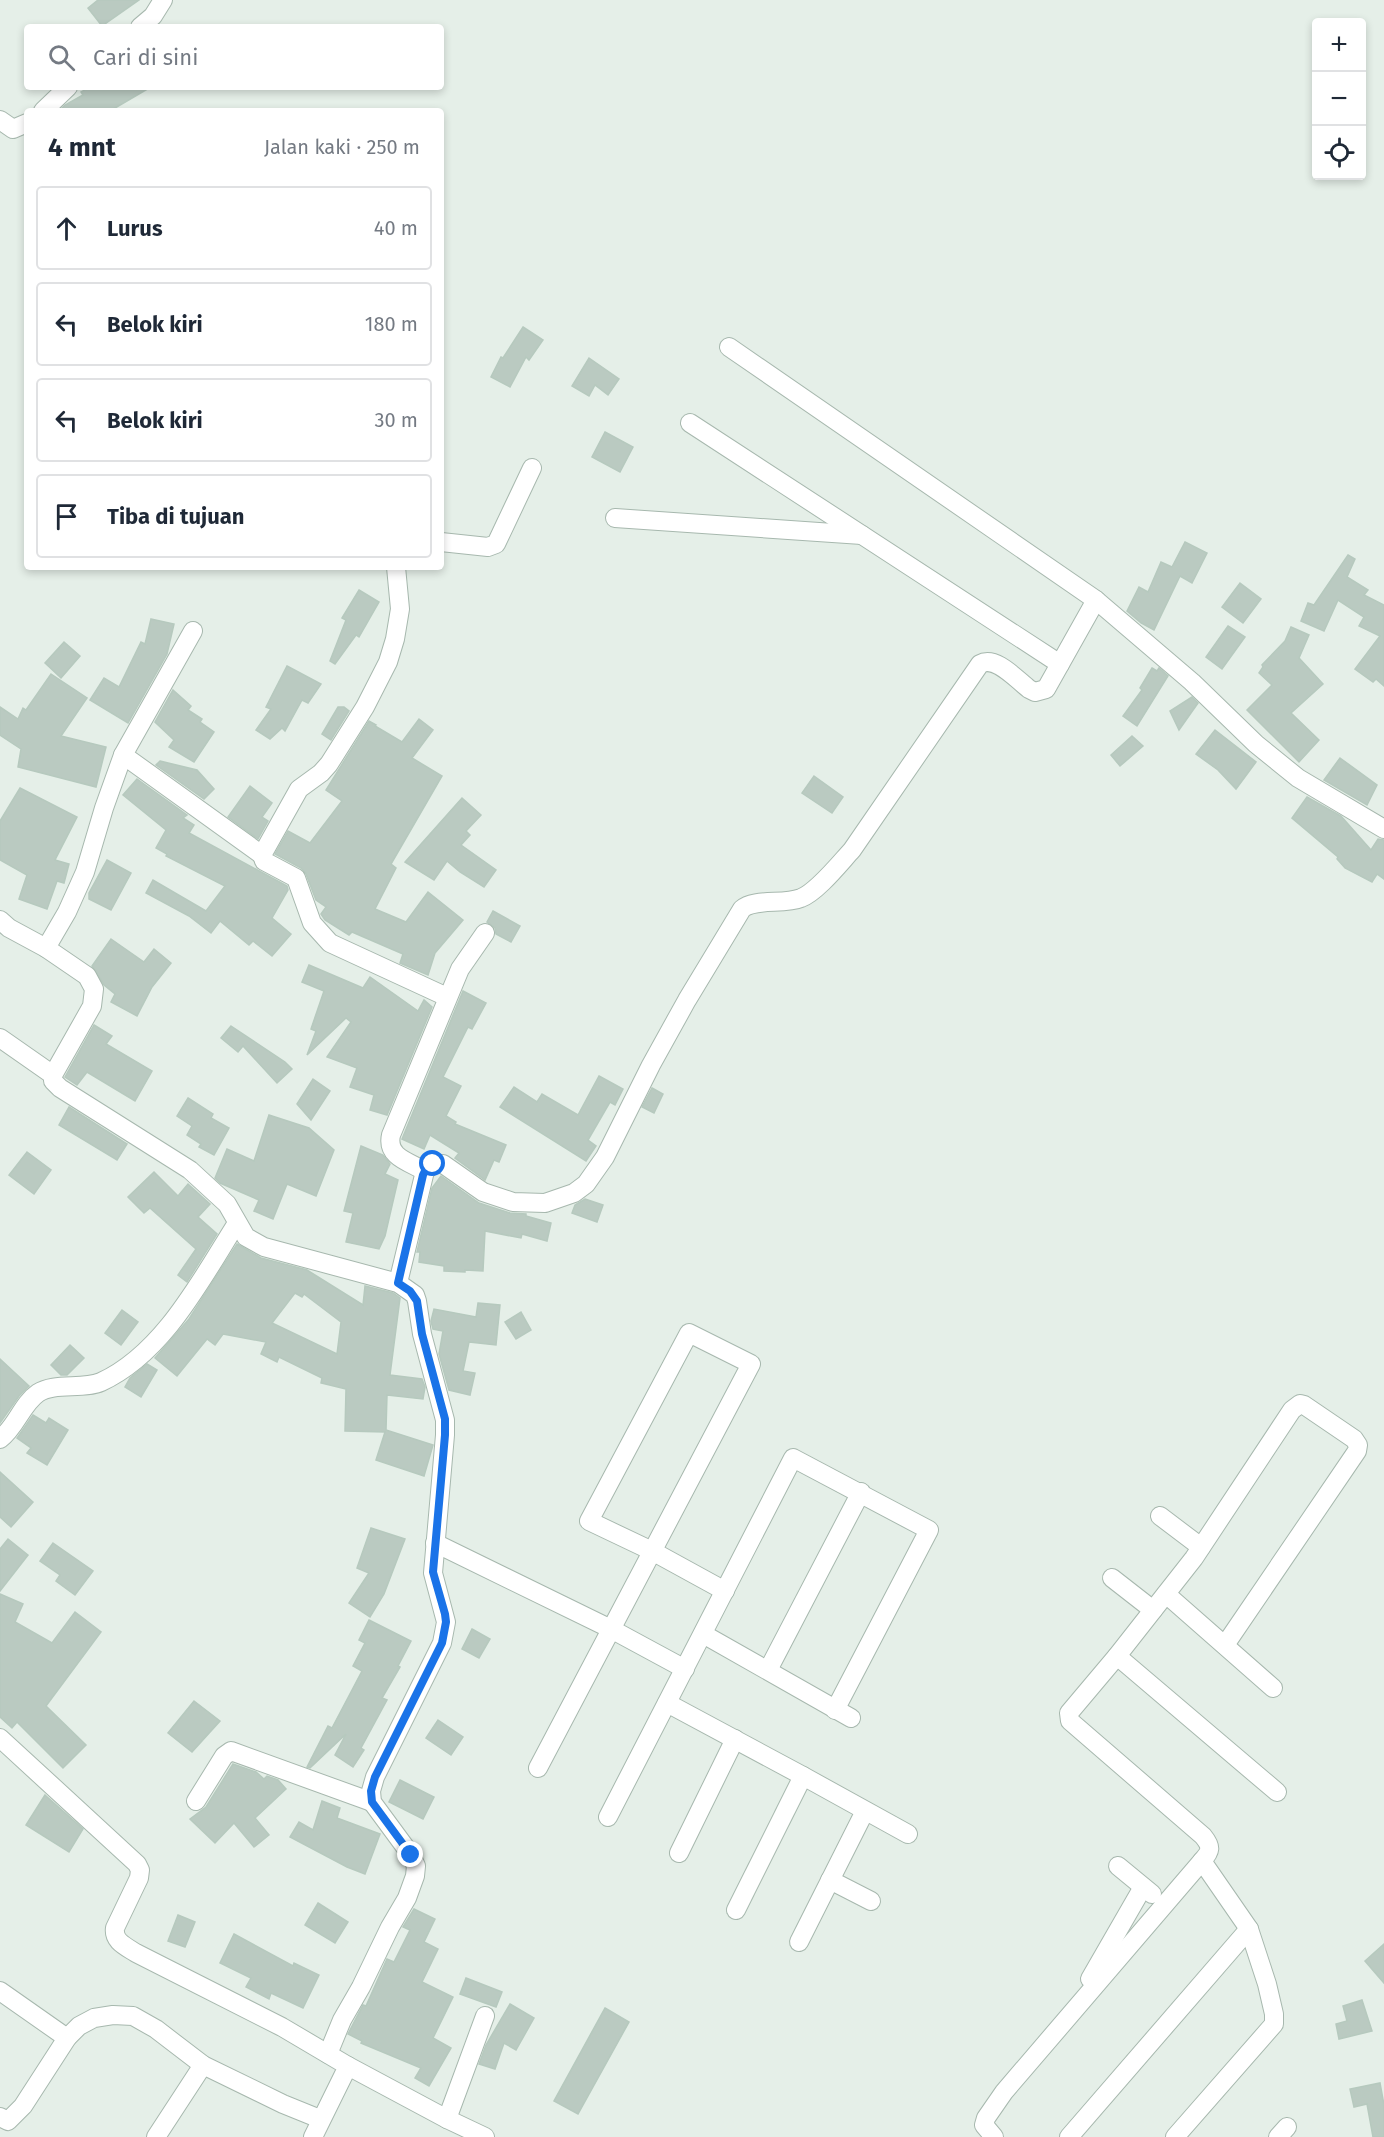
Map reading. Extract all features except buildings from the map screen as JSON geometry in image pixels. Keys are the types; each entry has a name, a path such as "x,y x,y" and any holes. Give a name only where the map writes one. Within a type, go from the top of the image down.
{"street":[{"path":"144,24 153,16 163,0"},
{"path":"46,108 65,90"},
{"path":"0,120 13,129 24,124"},
{"path":"729,347 1096,600 1192,682 1256,744 1299,778 1384,829"},
{"path":"690,423 1060,664"},
{"path":"444,542 488,547 496,544 532,468"},
{"path":"615,518 864,535"},
{"path":"262,855 299,789 329,764 365,707 388,662 400,609 396,570"},
{"path":"398,1283 425,1171 433,1164 443,1164 483,1192 513,1202 545,1203 574,1193 586,1184 605,1157 656,1056 742,909 750,903 785,902 804,897 828,876 852,850 980,664 993,663 1029,690 1035,692 1046,689 1096,600"},
{"path":"46,948 67,912 86,872 104,808 123,755 193,631"},
{"path":"123,755 262,855 264,861 296,878 312,923 330,943 447,997"},
{"path":"0,920 9,928 46,948 87,976 93,984 92,1006 53,1075 53,1081 60,1088 190,1170 227,1204 246,1237 264,1247 398,1283 410,1291 417,1301 422,1334 445,1419 433,1572 445,1614 444,1635 401,1729 375,1777 371,1791 372,1802 411,1855 416,1866 415,1876 406,1898 342,2020 328,2054"},
{"path":"425,1171 394,1154 390,1149 390,1140 447,997 467,957 484,933"},
{"path":"0,1038 53,1075"},
{"path":"0,1439 37,1394 48,1389 99,1383 128,1365 146,1350 183,1309 237,1223"},
{"path":"537,1768 611,1629 652,1551 751,1364 689,1333 589,1521 652,1551 725,1591"},
{"path":"994,2137 984,2125 986,2118 1004,2092 1211,1849 1203,1836 1070,1721 1069,1713 1154,1610 1201,1547 1296,1406 1304,1405 1354,1439 1358,1445 1357,1451 1225,1645"},
{"path":"608,1817 793,1458 929,1530 843,1714 703,1634"},
{"path":"768,1670 861,1492"},
{"path":"1160,1516 1201,1547"},
{"path":"435,1543 611,1629 685,1669"},
{"path":"1112,1578 1154,1610"},
{"path":"1166,1594 1273,1688"},
{"path":"1117,1656 1277,1792"},
{"path":"667,1703 908,1834"},
{"path":"0,1738 140,1870 139,1878 115,1928 114,1934 117,1940 135,1953 282,2027 348,2066 485,2137"},
{"path":"679,1853 735,1739"},
{"path":"196,1801 222,1759 231,1751 372,1802"},
{"path":"736,1910 803,1776"},
{"path":"799,1942 865,1811"},
{"path":"1175,2137 1274,2024 1275,2019 1267,1984 1249,1929 1202,1861"},
{"path":"1118,1866 1165,1905"},
{"path":"830,1880 871,1901"},
{"path":"1069,2017 1143,1887"},
{"path":"1069,2137 1249,1929"},
{"path":"0,1991 67,2038"},
{"path":"3,2121 23,2106 67,2038 79,2026 94,2018 112,2015 134,2016 156,2029 203,2065 283,2104 320,2119"},
{"path":"447,2119 485,2016"},
{"path":"156,2137 203,2065"},
{"path":"312,2137 348,2066"}],"route":[{"path":"411,1855 372,1802 371,1791 375,1777 442,1643 446,1622 433,1572 445,1419 422,1334 415,1295 398,1283 423,1175 433,1164"}]}
